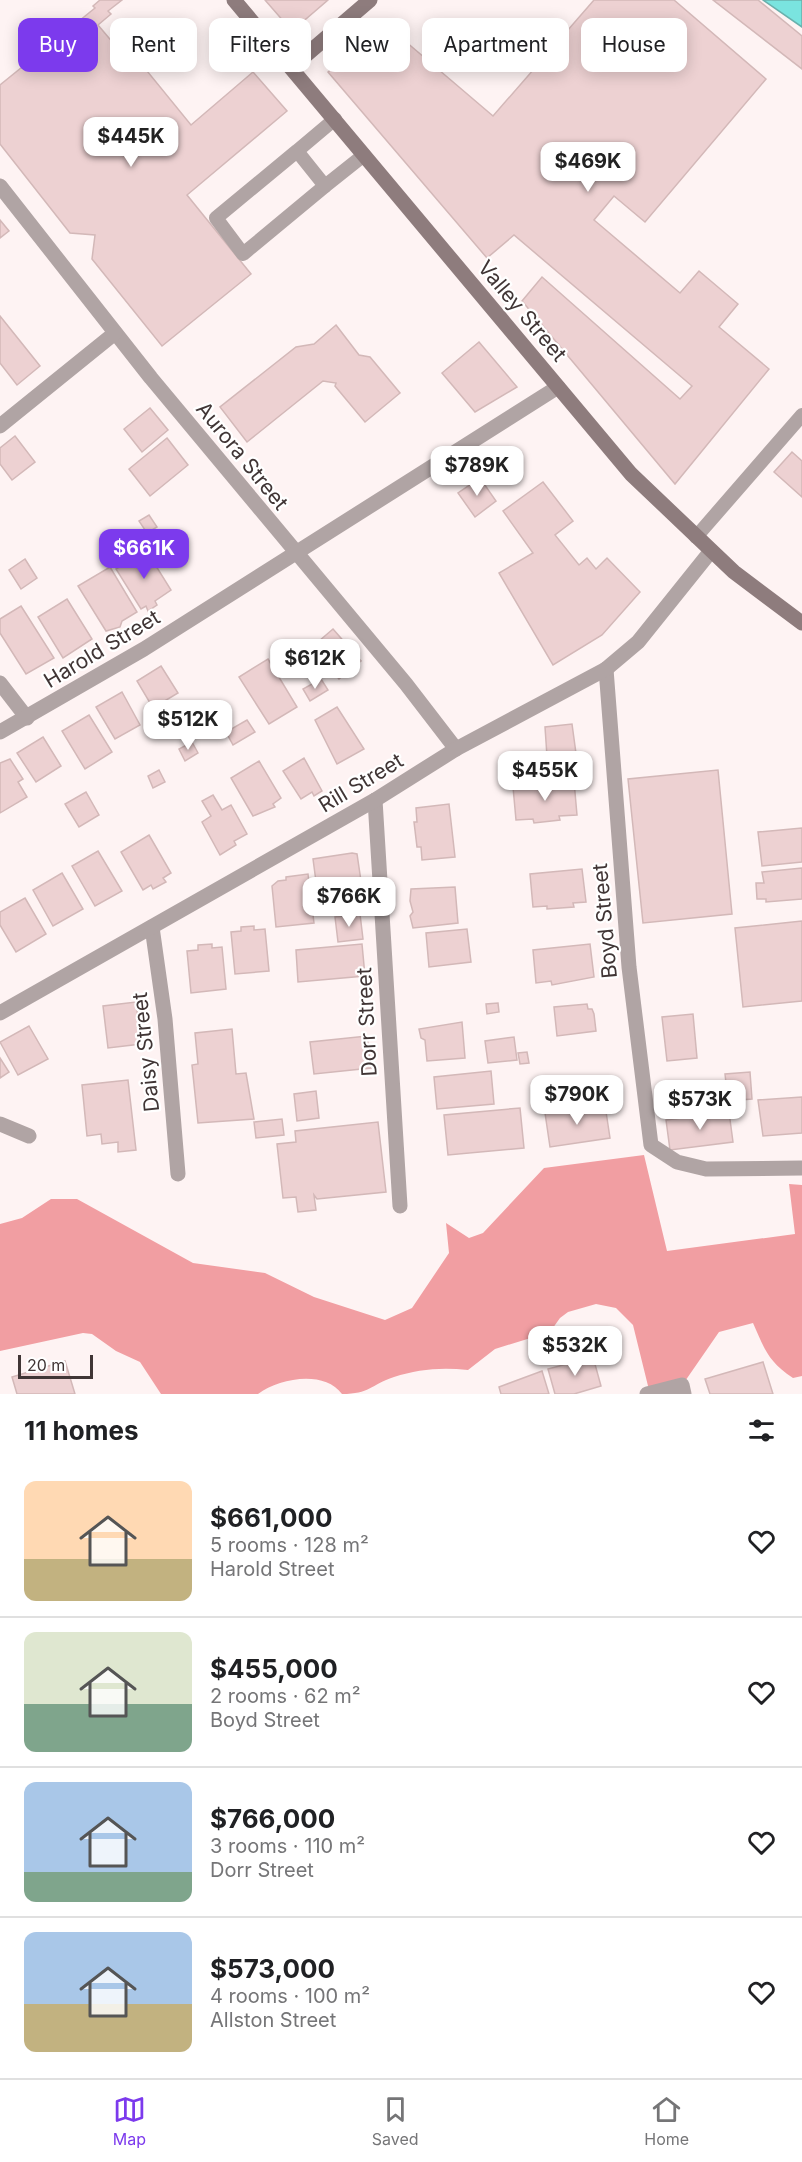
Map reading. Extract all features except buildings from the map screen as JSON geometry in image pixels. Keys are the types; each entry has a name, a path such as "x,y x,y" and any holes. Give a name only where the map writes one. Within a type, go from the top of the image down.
{"main road":[{"name":"Valley Street","path":"234,0 250,18"},
{"path":"311,51 370,0"},
{"name":"Valley Street","path":"296,72 631,474 750,585 802,623"}],"street":[{"name":"Aurora Street","path":"0,186 115,333 334,597 456,749"},
{"path":"0,426 115,333"},
{"name":"Harold Street","path":"0,732 27,718 296,554 558,387"},
{"name":"Rill Street","path":"0,1013 375,800 456,749 606,669 639,642 711,551"},
{"name":"Boyd Street","path":"606,669 629,967 651,1145 670,1159 706,1169 802,1168"},
{"path":"0,683 27,718"},
{"name":"Dorr Street","path":"375,800 400,1206"},
{"name":"Daisy Street","path":"152,927 165,1019 178,1174"},
{"path":"0,1124 29,1136"},
{"path":"646,1394 678,1390"}],"lane":[{"path":"335,119 216,218 243,254 364,156"},
{"path":"297,151 325,186"},
{"path":"696,537 802,415"}],"shaded area":[{"path":"644,1155 667,1251 795,1234 789,1184 802,1185 802,1376 793,1378 773,1360 764,1348 753,1323 719,1332 681,1387 649,1390 633,1325 616,1308 596,1304 568,1312 560,1318 550,1332 495,1349 468,1370 421,1370 394,1377 364,1391 351,1394 342,1394 334,1386 324,1382 302,1379 278,1384 258,1394 161,1394 140,1362 116,1351 92,1334 83,1333 0,1351 0,1224 22,1218 51,1199 77,1199 193,1263 265,1273 314,1297 385,1320 412,1308 449,1253 446,1223 469,1238 483,1233 544,1168"}],"water":[{"path":"763,0 802,0 802,27"}]}
